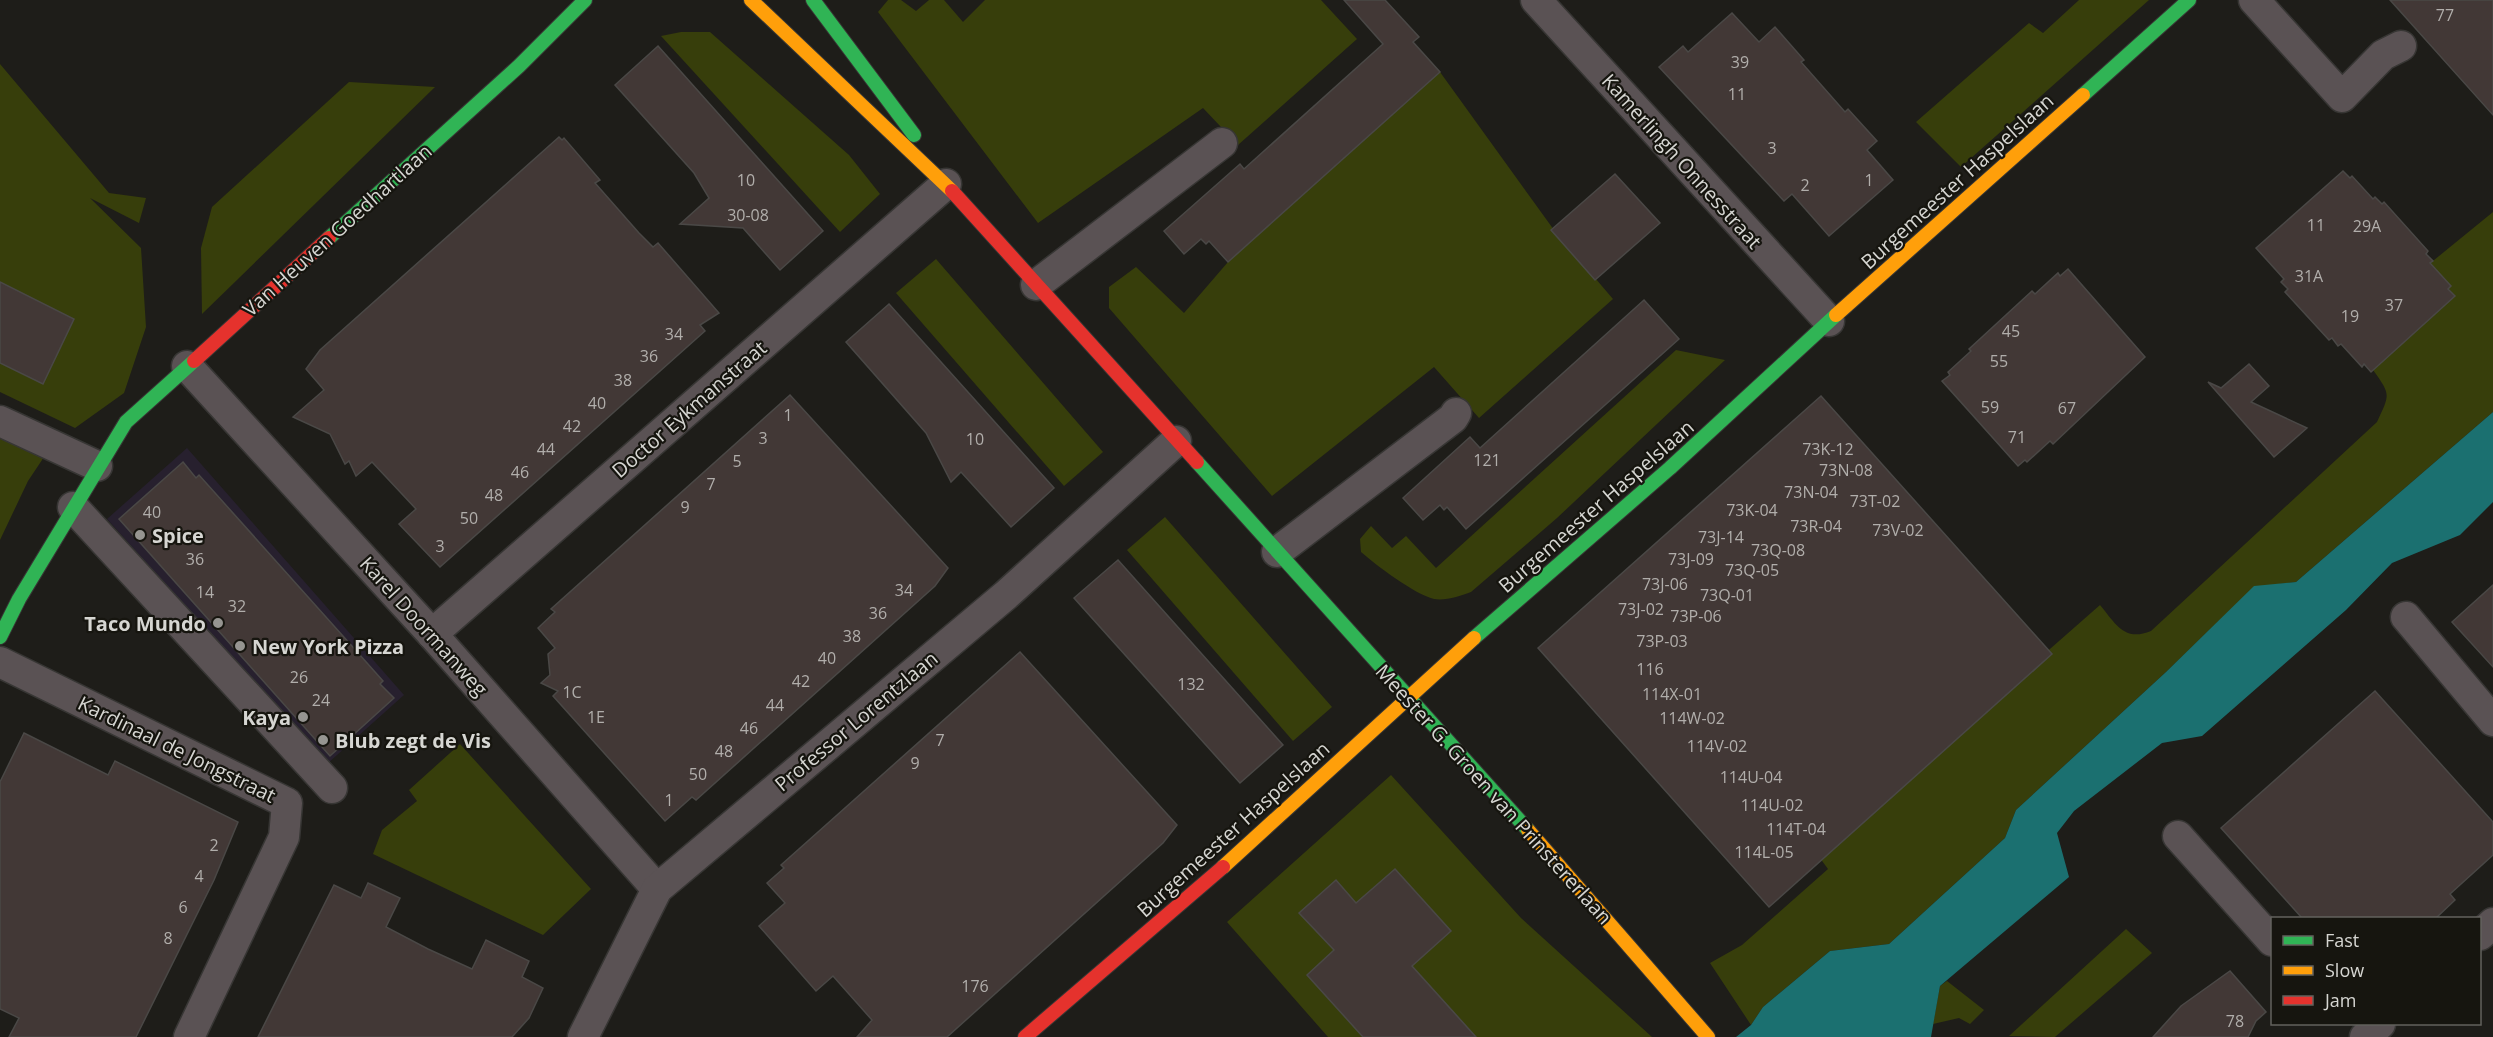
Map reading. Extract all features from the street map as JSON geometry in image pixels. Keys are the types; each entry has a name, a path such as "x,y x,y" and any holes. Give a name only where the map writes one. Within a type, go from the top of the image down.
{"street":[{"name":"Van Heuven Goedhartlaan","path":"0,638 19,599 97,466 126,422 519,66 585,0"},
{"name":"Meester G. Groen van Prinstererlaan","path":"751,0 946,184 1584,893 1708,1037"},
{"name":"Meester G. Groen van Prinstererlaan","path":"813,0 900,114 946,184"},
{"name":"Kamerlingh Onnesstraat","path":"1536,0 1829,321"},
{"name":"Burgemeester Haspelslaan","path":"1025,1037 1232,859 1407,697 1670,468 1829,321 2189,0"},
{"path":"2254,0 2342,97 2383,55 2401,46"},
{"path":"1036,285 1222,143"},
{"name":"Doctor Eykmanstraat","path":"432,634 946,184"},
{"name":"Karel Doormanweg","path":"187,366 432,634 657,889"},
{"path":"1277,552 1453,418 1456,413"},
{"path":"0,420 97,466"},
{"name":"Professor Lorentzlaan","path":"583,1037 657,889 1006,595 1176,441"},
{"path":"73,507 332,788"},
{"path":"2406,617 2493,721"},
{"name":"Kardinaal de Jongstraat","path":"0,662 287,803 284,837 189,1037"},
{"path":"2178,836 2271,939"},
{"path":"2481,934 2493,923"},
{"path":"2350,1025 2360,1037"},
{"path":"2365,1037 2378,1025"}],"shaded area":[{"path":"187,448 404,695 327,764 107,519"}],"green space":[{"path":"888,0 901,0 916,11 929,0 944,0 963,22 985,0 1321,0 1357,39 1238,145 1203,108 1038,223 878,12"},
{"path":"2079,0 2149,0 1961,167 1916,122 2029,23 2043,33"},
{"path":"681,32 710,32 849,155 880,194 840,232 661,36"},
{"path":"0,64 109,193 146,198 139,223 90,198 141,248 146,327 124,393 75,428 0,392"},
{"path":"1440,72 1554,230 1613,299 1479,418 1434,367 1272,496 1109,308 1109,287 1136,267 1184,313 1228,262"},
{"path":"349,82 435,87 202,314 201,248 212,207"},
{"path":"2493,212 2493,412 2296,582 2254,587 2166,672 2016,810 2005,838 1889,944 1830,951 1763,1007 1751,1025 1710,963 1742,945 1828,869 1817,854 2100,605 2127,633 2142,634 2151,631 2377,422 2387,395 2373,370 2455,296 2428,265"},
{"path":"936,259 1103,452 1064,486 896,293"},
{"path":"1676,350 1725,360 1557,518 1471,592 1434,599 1416,591 1361,552 1360,539 1371,526 1392,548 1406,536 1436,568"},
{"path":"0,429 48,451 28,481 0,540"},
{"path":"1165,517 1332,707 1293,741 1127,550"},
{"path":"460,744 591,889 543,935 373,854 382,830 417,801 409,790"},
{"path":"1391,775 1521,918 1652,1037 1328,1037 1227,922"},
{"path":"2126,929 2152,953 2055,1037 2009,1036"},
{"path":"1947,981 1984,1010 1970,1024 1959,1018 1933,1024 1940,986"}],"water":[{"path":"2493,412 2493,502 2460,535 2392,563 2346,610 2202,736 2162,743 2074,811 2057,833 2069,877 1940,986 1931,1037 1736,1037 1751,1025 1763,1007 1830,951 1889,944 2005,838 2016,810 2166,672 2254,586 2296,582"}],"building":[{"path":"1344,0 1385,0 1419,37 1413,42 1440,72 1228,262 1209,241 1206,244 1201,239 1184,254 1164,231 1240,164 1244,169 1383,44"},
{"path":"2390,0 2493,0 2493,115"},
{"path":"1732,13 1759,42 1775,27 1804,60 1801,62 1845,112 1848,109 1877,141 1867,150 1893,180 1829,236 1792,194 1784,201 1659,67 1683,46 1688,52"},
{"path":"658,46 823,231 780,270 743,228 680,224 709,198 694,173 615,85"},
{"path":"559,137 562,140 564,138 600,180 595,183 639,233 653,247 658,243 719,313 700,325 705,331 440,567 399,524 416,509 372,462 356,476 349,461 345,464 330,434 293,417 324,390 306,369 320,350"},
{"path":"2343,171 2350,178 2352,176 2373,199 2375,197 2382,204 2384,202 2428,251 2426,254 2433,261 2430,263 2451,286 2448,289 2455,296 2371,372 2364,364 2362,367 2341,344 2338,346 2332,338 2329,340 2285,292 2288,289 2281,282 2284,279 2256,248"},
{"path":"1615,174 1660,223 1595,280 1551,230"},
{"path":"2068,269 2145,357 2053,444 2050,441 2027,462 2025,460 2018,466 1942,381 1950,375 1948,372 1971,351 1969,349 2032,291 2035,294 2058,273 2060,276"},
{"path":"0,282 74,319 43,384 0,363"},
{"path":"1644,300 1679,339 1466,529 1447,507 1444,510 1440,505 1423,520 1403,498 1470,437 1480,448"},
{"path":"889,304 1054,488 1011,527 961,472 951,482 926,433 846,342"},
{"path":"2249,364 2269,386 2251,402 2307,428 2274,457 2208,382 2221,388"},
{"path":"790,395 948,568 935,586 696,800 692,797 665,821 553,696 558,691 541,683 550,675 548,654 555,648 538,628 555,612 551,609"},
{"path":"1821,396 2052,654 1769,907 1538,648"},
{"path":"183,462 196,478 199,475 351,645 383,681 380,684 394,698 330,756 119,519"},
{"path":"1118,560 1283,745 1240,783 1074,598"},
{"path":"2493,585 2493,667 2452,622"},
{"path":"1020,652 1177,825 1163,843 947,1037 857,1037 872,1020 833,976 816,991 759,926 785,903 767,883 784,868 781,865"},
{"path":"2375,691 2493,822 2493,855 2450,894 2455,900 2437,917 2301,917 2221,828"},
{"path":"24,733 108,775 115,761 238,822 214,880 136,1037 9,1037 19,1018 0,1009 0,782"},
{"path":"1395,869 1451,931 1412,966 1476,1037 1363,1037 1307,975 1334,950 1299,913 1336,880 1356,903"},
{"path":"368,883 400,898 386,927 428,949 472,969 486,940 529,961 522,977 543,988 529,1018 512,1037 258,1037 334,885 361,898"},
{"path":"2230,971 2266,1012 2256,1021 2248,1037 2153,1037 2181,1006"}],"traffic: fast":[{"path":"329,238 519,66 585,0"},
{"path":"813,0 914,135"},
{"path":"2083,95 2189,0"},
{"path":"1474,638 1670,468 1836,315"},
{"path":"0,637 19,599 126,422 194,361"},
{"path":"1197,462 1528,830"}],"traffic: slow":[{"path":"751,0 952,191"},
{"path":"1836,315 2083,95"},
{"path":"1223,867 1474,638"},
{"path":"1528,830 1708,1037"}],"traffic: jam":[{"path":"952,191 1197,462"},
{"path":"194,361 329,238"},
{"path":"1025,1037 1223,867"}],"place":[{"name":"Spice","path":"140,535"},
{"name":"Taco Mundo","path":"218,623"},
{"name":"New York Pizza","path":"240,646"},
{"name":"Kaya","path":"303,717"},
{"name":"Blub zegt de Vis","path":"323,740"}]}
